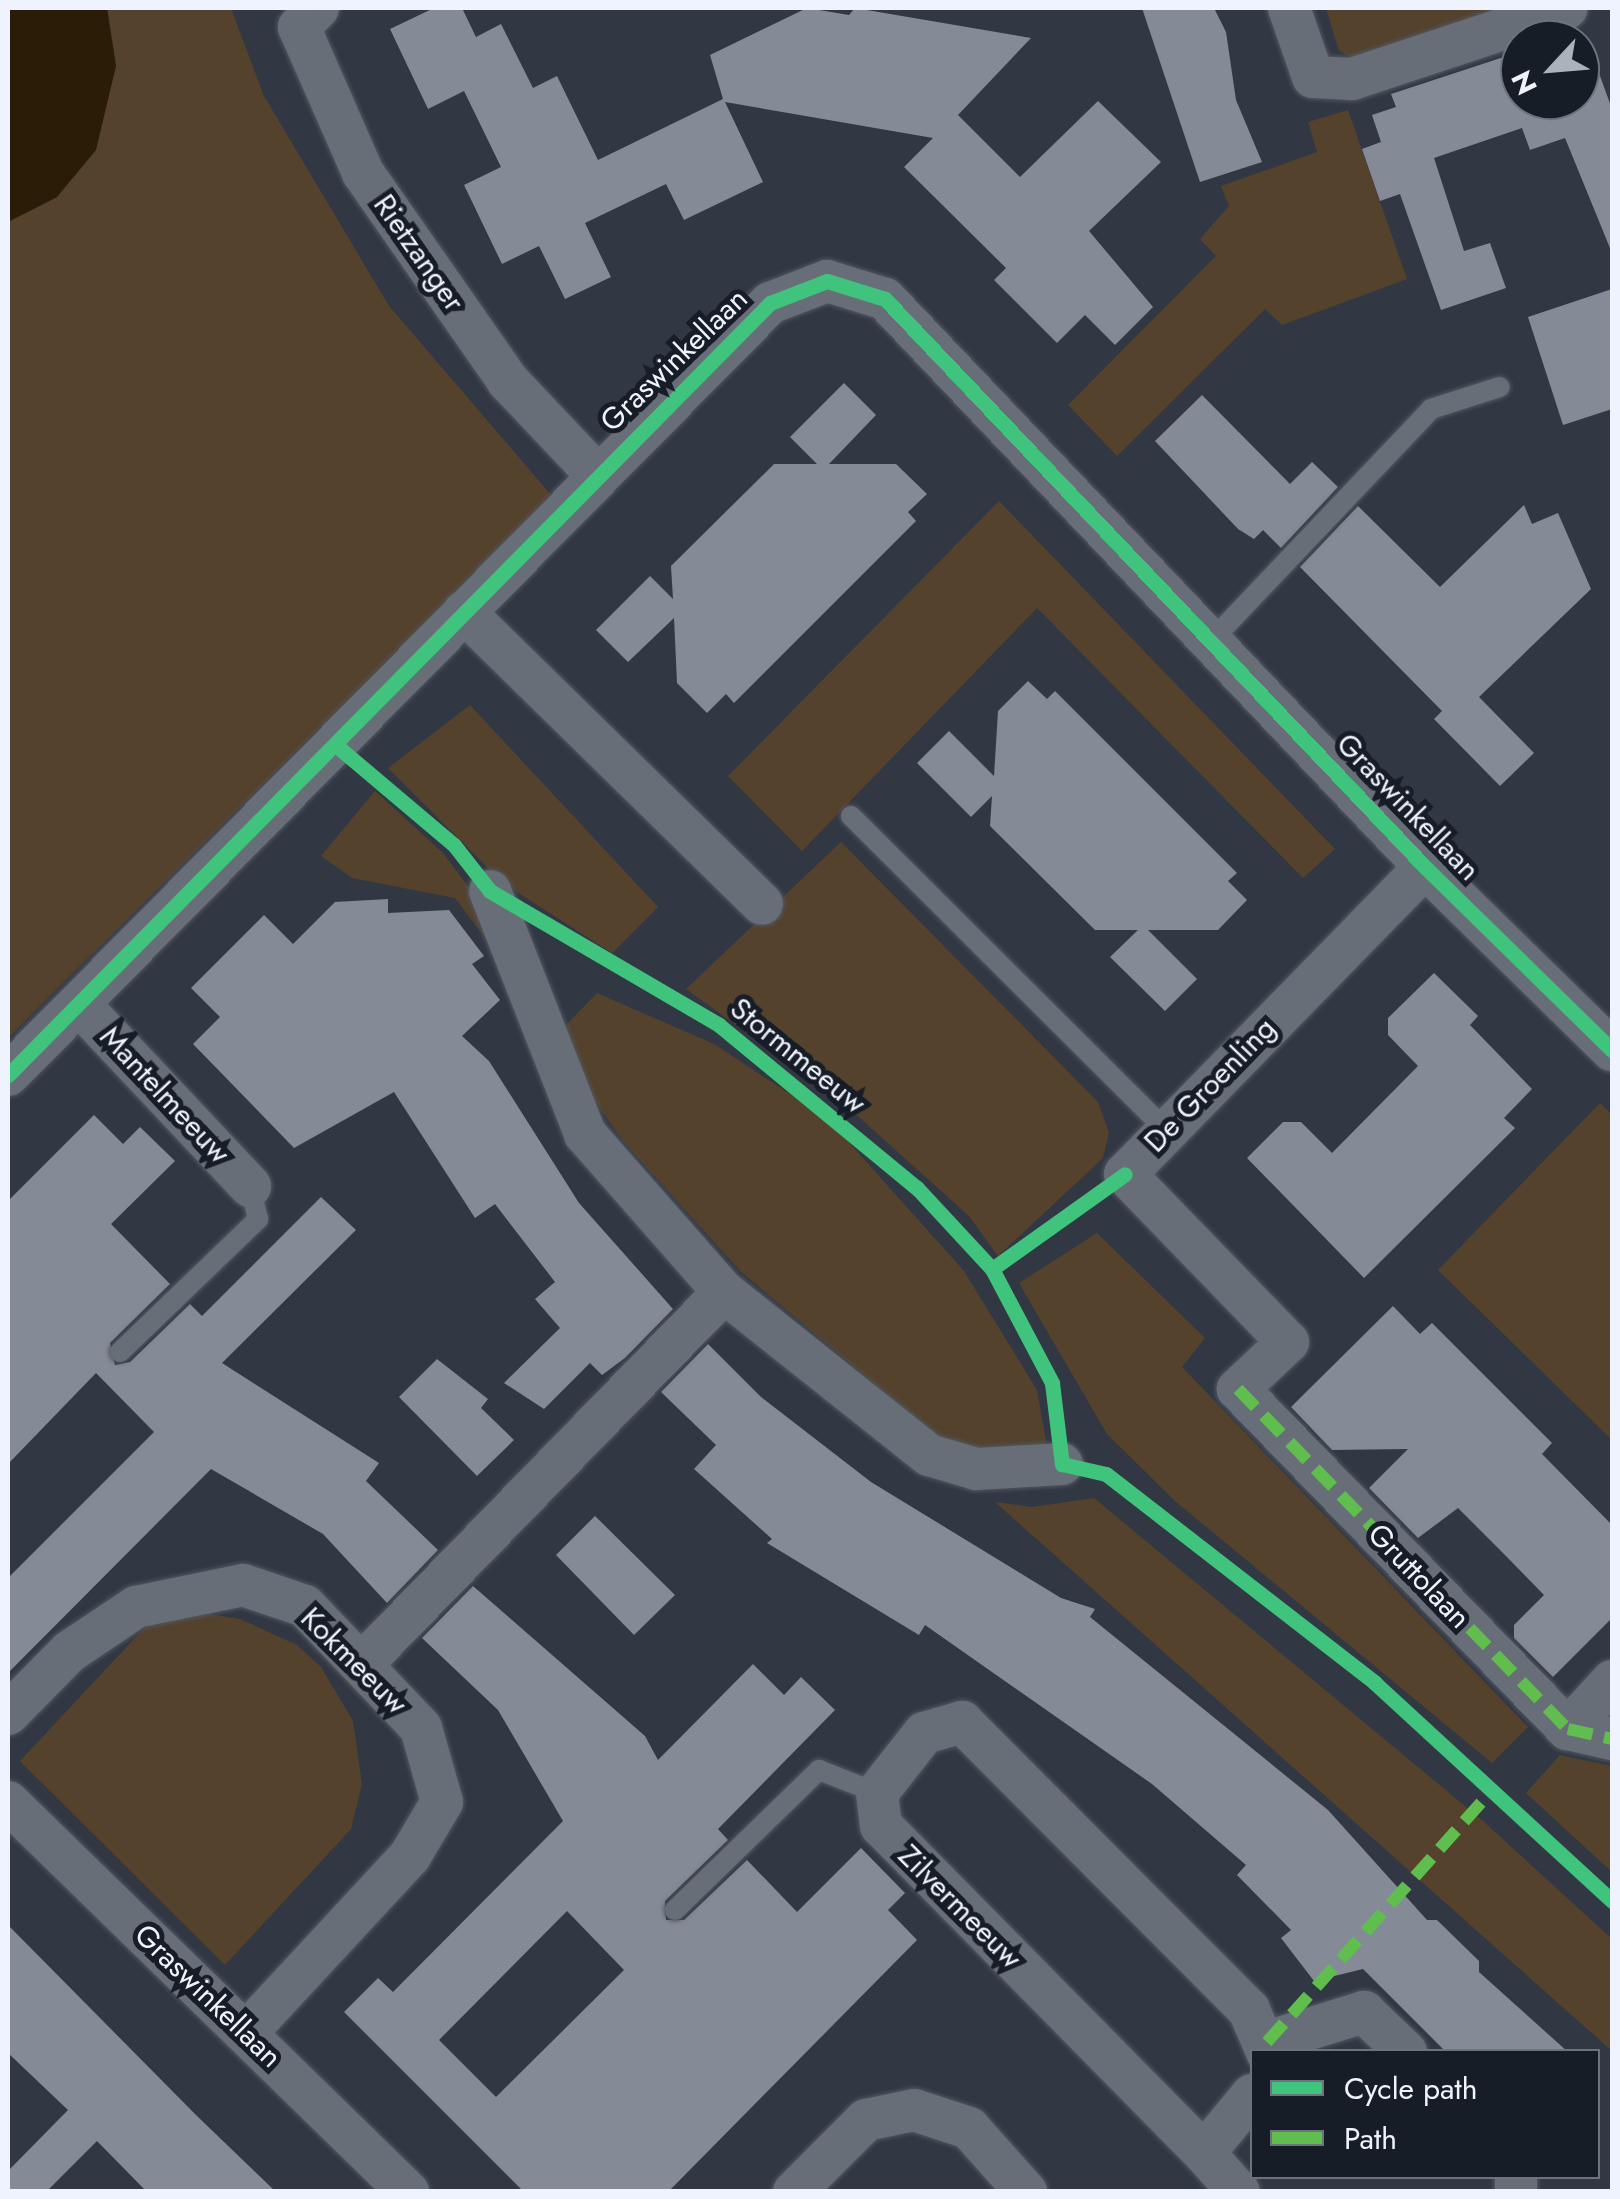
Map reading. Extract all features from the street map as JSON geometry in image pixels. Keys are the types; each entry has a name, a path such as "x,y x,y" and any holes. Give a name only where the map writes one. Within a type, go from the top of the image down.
{"street":[{"name":"Rietzanger","path":"318,8 299,27 363,173 508,381 596,474"},
{"path":"1288,8 1313,76 1352,79 1567,8"},
{"name":"Graswinkellaan","path":"8,1075 596,474 770,303 827,281 885,299 1426,868 1610,1044"},
{"path":"464,612 762,904"},
{"name":"De Groenling","path":"1238,1390 1288,1342 1125,1174 1164,1128 1426,868"},
{"path":"490,891 585,1134 724,1292 929,1455 976,1469 1062,1464"},
{"name":"Mantelmeeuw","path":"79,1004 250,1186"},
{"path":"362,1664 724,1292"},
{"name":"Gruttolaan","path":"1238,1390 1568,1729"},
{"name":"Kokmeeuw","path":"8,1714 69,1652 136,1607 244,1585 305,1606 421,1728 442,1802 410,1856 246,2032"},
{"path":"1612,1680 1568,1729 1612,1739"},
{"path":"877,1793 924,1733 962,1722 1249,2010 1267,2047 1364,2012 1403,2049"},
{"name":"Zilvermeeuw","path":"877,1793 880,1826 1239,2192"},
{"name":"Graswinkellaan","path":"8,1802 408,2192"},
{"path":"1204,2153 1250,2097"},
{"path":"794,2192 866,2120 914,2110 970,2128 1026,2192"}],"lane":[{"path":"1212,640 1431,410 1500,387"},
{"path":"851,816 1164,1128"},
{"path":"120,1352 258,1218 250,1186"},
{"path":"675,1910 818,1770 877,1793"}],"shaded area":[{"path":"8,8 107,8 116,66 96,150 57,197 8,222"},
{"path":"107,8 231,8 264,96 389,306 552,496 8,1038 8,222 57,197 116,66"},
{"path":"1326,8 1517,8 1358,61 1339,51"},
{"path":"1348,110 1407,279 1282,325 1265,309 1117,456 1068,405 1216,256 1200,239 1229,206 1221,186 1317,152 1308,122"},
{"path":"999,501 1335,849 1303,878 1037,608 802,851 728,776"},
{"path":"470,705 658,907 612,953 503,883 388,768"},
{"path":"375,791 443,853 477,898 505,964 455,898 352,878 321,856"},
{"path":"841,842 1098,1102 1109,1133 1103,1158 998,1256 969,1216 840,1100 686,989"},
{"path":"597,993 714,1044 828,1119 964,1271 1037,1390 1049,1458 975,1452 932,1432 740,1271 622,1140 561,1052 567,1024"},
{"path":"1600,1103 1612,1115 1612,1440 1438,1270"},
{"path":"1097,1233 1205,1338 1182,1367 1528,1727 1492,1763 1175,1501 1107,1434 1019,1283"},
{"path":"1094,1498 1483,1821 1612,1939 1612,2051 995,1502 1032,1507"},
{"path":"209,1614 240,1619 297,1645 321,1667 353,1721 362,1784 351,1829 225,1965 20,1761 148,1624"},
{"path":"1560,1755 1612,1766 1612,1872 1526,1793"}],"building":[{"path":"434,8 462,8 476,37 501,24 533,88 557,76 598,160 723,99 710,55 807,8 849,15 855,8 1031,38 958,115 1020,177 1098,101 1161,162 1089,231 1153,307 1115,345 1085,315 1057,343 994,280 1006,268 904,167 933,138 725,102 763,182 684,220 666,184 585,223 611,277 565,299 539,246 502,264 464,185 501,167 464,91 428,109 390,29"},
{"path":"1142,8 1214,8 1226,32 1236,100 1262,162 1200,182"},
{"path":"1500,58 1500,120 1600,120 1600,76 1612,109 1612,253 1565,138 1530,150 1522,128 1434,158 1464,251 1490,243 1506,288 1441,310 1400,194 1380,201 1362,149 1381,142 1372,115 1396,107 1391,94"},
{"path":"1612,289 1612,409 1563,425 1528,317"},
{"path":"844,383 876,415 829,464 896,464 927,494 908,512 916,521 734,703 726,694 707,713 677,683 674,618 628,662 596,630 650,576 673,599 671,566 774,464 817,464 790,437"},
{"path":"1202,395 1290,484 1312,462 1338,487 1281,548 1263,530 1254,539 1238,529 1155,441"},
{"path":"1524,505 1532,524 1558,513 1591,589 1479,697 1534,753 1500,786 1434,719 1442,711 1300,567 1358,506 1440,587"},
{"path":"1028,681 1047,699 1055,691 1237,873 1228,881 1247,900 1218,930 1148,930 1197,979 1165,1011 1110,957 1138,930 1095,930 990,826 992,796 971,817 917,763 949,731 994,776 998,711"},
{"path":"388,899 388,913 449,910 484,956 472,964 500,1000 462,1036 489,1061 579,1203 673,1309 625,1358 602,1375 590,1363 544,1409 504,1383 560,1328 535,1299 555,1282 495,1204 475,1218 394,1092 294,1148 193,1044 220,1017 191,988 264,915 293,944 335,902"},
{"path":"1434,973 1478,1016 1470,1025 1532,1089 1504,1118 1515,1128 1364,1278 1247,1158 1283,1122 1301,1122 1332,1153 1418,1066 1388,1035 1388,1018"},
{"path":"94,1115 123,1144 140,1127 175,1161 111,1224 170,1284 110,1343 115,1365 130,1362 190,1304 202,1316 321,1197 356,1230 222,1363 379,1463 366,1481 438,1550 387,1603 323,1534 211,1469 8,1673 8,1578 154,1432 96,1373 8,1464 8,1201"},
{"path":"1393,1306 1420,1334 1432,1323 1552,1443 1542,1454 1612,1525 1612,1618 1553,1677 1514,1638 1514,1625 1544,1595 1458,1508 1418,1538 1369,1488 1408,1449 1332,1450 1291,1407"},
{"path":"708,1344 761,1397 871,1482 1061,1598 1095,1609 1090,1617 1328,1810 1427,1920 1437,1920 1479,1961 1479,1972 1565,2049 1443,2049 1363,1969 1314,1981 1281,1938 1291,1930 1237,1875 1246,1865 1152,1784 925,1625 919,1635 767,1543 772,1539 694,1469 716,1445 661,1392"},
{"path":"437,1359 488,1399 481,1408 514,1440 477,1476 399,1397"},
{"path":"595,1516 675,1595 634,1635 556,1555"},
{"path":"473,1586 645,1736 658,1760 753,1664 784,1695 801,1677 835,1710 718,1829 728,1840 665,1901 666,1920 684,1920 747,1860 797,1912 861,1848 905,1893 888,1910 917,1940 668,2192 524,2192 344,2012 378,1978 393,1992 563,1821 498,1710 422,1638","holes":["567,1911 624,1970 496,2097 439,2040"]},
{"path":"8,1925 276,2192 147,2192 97,2141 46,2192 8,2192 8,2171 68,2110 8,2053"}],"marked path":[{"path":"1238,1389 1568,1729 1612,1739"},
{"path":"1267,2042 1489,1794"}],"cycle path":[{"path":"8,1075 770,303 827,281 885,299 1425,867 1612,1050"},
{"name":"Stormmeeuw","path":"338,747 454,845 490,891 719,1025 917,1188 992,1269 1052,1383 1062,1464 1106,1474 1375,1683 1612,1901"},
{"path":"992,1269 1125,1174"}]}
